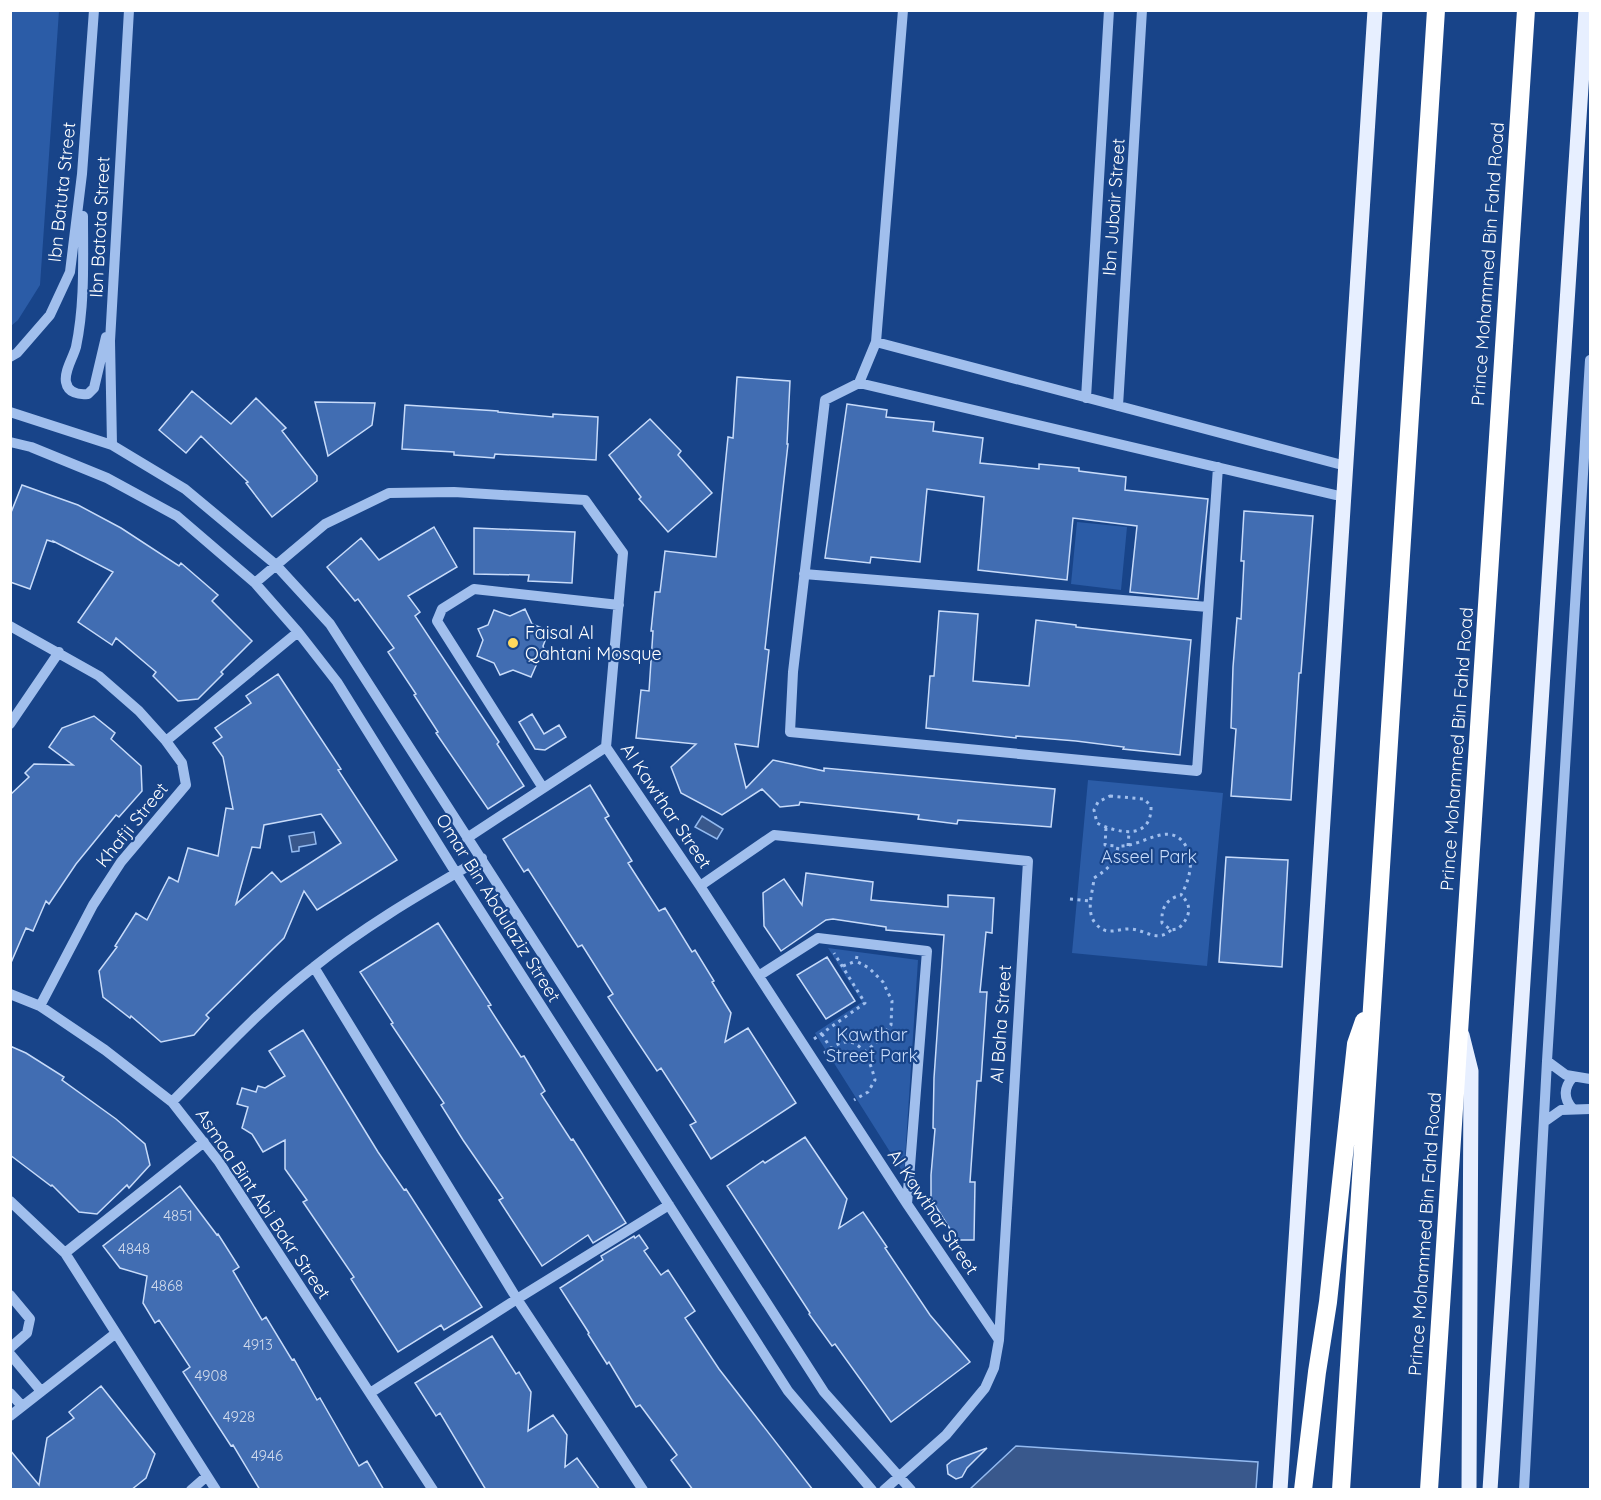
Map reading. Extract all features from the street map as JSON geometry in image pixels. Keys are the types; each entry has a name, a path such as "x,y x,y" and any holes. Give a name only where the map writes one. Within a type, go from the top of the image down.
{"highway":[{"path":"1341,1490 1436,10"},
{"name":"Prince Mohammed Bin Fahd Road","path":"1430,1490 1526,10"},
{"path":"1303,1490 1328,1302 1356,1044 1371,999"}],"main road":[{"path":"1280,1490 1375,10"},
{"path":"1490,1490 1586,10"},
{"path":"1460,1024 1471,1071 1469,1490"}],"street":[{"name":"Ibn Batuta Street","path":"10,357 17,353 50,315 70,272 82,174 94,10"},
{"name":"Ibn Batota Street","path":"112,445 110,341 129,10"},
{"path":"859,383 876,342 903,10"},
{"name":"Ibn Jubair Street","path":"1086,398 1109,10"},
{"name":"Ibn Jubair Street","path":"1118,406 1142,10"},
{"path":"82,174 83,294 81,323 66,381 69,389 74,393 88,394 94,388 112,310"},
{"path":"876,342 1346,466"},
{"path":"1524,1490 1590,360"},
{"path":"1218,467 1197,771 790,732 792,672 825,400 859,383 1218,467 1344,497"},
{"path":"10,412 112,445 184,489 275,564 330,624 824,1392 911,1490"},
{"name":"Omar Bin Abdulaziz Street","path":"10,442 31,447 107,478 177,516 255,583 298,632 337,682 456,873 788,1391 872,1490"},
{"name":"Al Kawthar Street","path":"255,583 325,524 389,493 454,492 585,500 623,553 606,747 760,975 907,1204 999,1340"},
{"path":"804,574 1208,607"},
{"path":"543,788 437,621 442,609 474,589 619,604"},
{"name":"Khafji Street","path":"10,626 99,676 139,711 182,763 186,784 121,862 93,905 39,1006"},
{"path":"166,741 298,632"},
{"path":"10,724 58,652"},
{"path":"467,838 606,747"},
{"name":"Al Baha Street","path":"700,886 774,835 1028,861 999,1340 994,1368 986,1388 945,1435 884,1490"},
{"path":"172,1102 256,1016 314,967 382,917 482,858"},
{"path":"760,975 818,938 927,951 907,1204"},
{"path":"314,967 517,1299 643,1490"},
{"name":"Asmaa Bint Abi Bakr Street","path":"10,994 39,1006 105,1050 172,1102 204,1142 433,1490"},
{"path":"1548,1061 1558,1071 1573,1077 1590,1079"},
{"path":"1572,1108 1565,1092 1567,1084 1573,1077"},
{"path":"1544,1122 1557,1112 1572,1108 1590,1108"},
{"path":"65,1253 204,1142"},
{"path":"10,1201 65,1253 216,1490"},
{"path":"370,1393 669,1205"},
{"path":"10,1295 30,1319 27,1333 10,1348"},
{"path":"10,1416 116,1333"},
{"path":"10,1354 41,1391"},
{"path":"10,1393 22,1406"},
{"path":"191,1490 207,1476"}],"path":[{"path":"1110,796 1144,799 1151,806 1149,822 1144,827 1129,832 1097,824 1094,810 1098,802 1110,796"},
{"path":"1106,828 1105,844 1128,846 1159,834 1170,833 1186,847 1191,858 1186,886 1181,895 1172,897 1163,909 1162,923 1171,930"},
{"path":"1128,846 1129,832"},
{"path":"1118,846 1116,857 1109,867 1094,878 1091,917 1096,925 1111,932 1133,929 1161,936 1178,929 1188,917 1190,908 1188,901 1181,895"},
{"path":"1116,857 1127,860"},
{"path":"1103,859 1112,862"},
{"path":"1070,899 1091,901"},
{"path":"804,1045 865,1003 825,939"},
{"path":"856,961 857,943"},
{"path":"843,966 856,961 869,968 883,982 892,1001 891,1025 865,1052"},
{"path":"822,1034 831,1049"},
{"path":"823,1054 841,1042 854,1043 865,1052 875,1080 868,1092 854,1100"}],"green space":[{"path":"11,10 59,11 40,285 18,320 11,326"},
{"path":"1077,522 1127,527 1121,590 1071,584"},
{"name":"Asseel Park","path":"1088,780 1223,793 1207,966 1072,953"},
{"name":"Kawthar Street Park","path":"828,948 918,960 904,1174 815,1033 862,1002"}],"shaded area":[{"path":"702,816 723,829 717,839 695,827"},
{"path":"314,832 316,844 299,847 299,851 292,852 289,836"},
{"path":"1016,1446 1258,1462 1256,1489 970,1489"}],"building":[{"path":"737,377 790,381 788,444 765,649 769,650 758,747 735,744 746,788 773,760 824,771 824,768 1055,789 1051,827 958,820 957,824 918,819 919,815 800,802 799,805 780,807 762,789 722,815 681,793 671,767 696,744 636,738 641,690 649,691 655,592 660,592 665,551 716,557 728,437 733,438"},
{"path":"192,391 231,424 256,398 286,428 282,431 317,476 317,481 272,517 246,483 248,482 201,436 186,453 159,430"},
{"path":"315,402 375,403 372,425 328,456"},
{"path":"847,404 887,410 886,417 934,422 933,431 983,438 980,463 1039,469 1039,464 1079,468 1079,471 1126,477 1125,490 1208,499 1198,599 1130,592 1137,526 1073,518 1067,580 978,570 984,497 927,489 920,562 871,557 870,563 825,558"},
{"path":"405,405 553,417 553,414 598,417 596,460 495,454 494,458 454,455 454,452 402,449"},
{"path":"650,419 681,451 678,455 712,493 668,532 639,499 641,497 609,455"},
{"path":"22,485 78,505 121,528 179,566 181,563 218,595 212,601 252,641 198,699 178,701 153,676 156,672 116,638 112,645 78,622 113,572 47,540 30,589 10,582 10,515"},
{"path":"1244,511 1313,516 1301,673 1299,673 1291,800 1231,796 1236,729 1231,728 1233,667 1237,618 1241,619"},
{"path":"434,527 457,567 408,596 420,612 415,616 499,742 497,744 524,786 488,809 436,733 438,732 414,695 416,694 388,652 394,648 358,599 355,601 327,567 361,538 379,560"},
{"path":"474,528 575,532 572,583 528,581 529,575 474,574"},
{"name":"Faisal Al Qahtani Mosque","path":"525,609 532,624 549,631 543,646 547,657 538,661 531,677 513,670 500,675 494,663 477,656 483,640 478,629 488,625 494,610 510,616"},
{"path":"939,611 978,614 973,681 1029,686 1036,620 1076,625 1076,627 1191,640 1180,755 1076,741 1016,736 1016,738 926,728 930,676 934,676"},
{"path":"278,674 341,769 338,770 397,860 317,910 304,891 284,938 206,1015 209,1018 194,1035 161,1042 131,1016 130,1018 103,997 99,971 117,947 115,946 136,913 147,920 169,877 178,882 188,848 218,856 226,808 233,809 223,757 213,743 222,737 215,728 251,703 246,696","holes":["321,814 341,843 281,882 272,872 236,904 252,847 260,848 264,825"]},
{"path":"532,714 544,734 559,725 566,737 545,750 535,749 519,722"},
{"path":"94,716 115,733 111,739 141,766 142,791 119,817 116,815 76,864 49,904 46,901 33,931 26,928 10,965 10,795 29,777 25,773 34,764 73,765 49,747 62,728"},
{"path":"590,785 609,816 605,818 632,861 628,863 659,911 665,908 692,952 695,950 731,1013 725,1042 748,1028 796,1103 711,1159 690,1125 696,1122 661,1068 657,1071 608,997 613,994 582,945 578,947 528,869 524,872 503,839"},
{"path":"1226,857 1288,860 1282,967 1219,962"},
{"path":"806,873 873,882 871,900 948,907 948,895 994,898 992,933 986,932 980,992 987,992 981,1081 977,1081 970,1182 975,1182 974,1240 957,1240 931,1199 935,1129 933,1128 934,1078 944,935 886,930 886,927 833,919 826,920 781,951 764,926 763,893 784,879 802,905"},
{"path":"438,923 491,1005 488,1006 521,1057 524,1056 545,1091 541,1094 571,1140 573,1139 626,1223 593,1243 588,1235 542,1266 499,1200 503,1198 463,1140 441,1105 444,1103 391,1024 393,1023 360,972"},
{"path":"827,957 855,1001 826,1019 797,975"},
{"path":"303,1030 378,1152 404,1190 406,1189 482,1307 444,1330 441,1325 398,1352 351,1279 354,1277 303,1202 307,1200 285,1169 285,1140 263,1152 252,1134 242,1128 248,1107 237,1104 242,1088 256,1092 258,1086 265,1088 285,1076 269,1051"},
{"path":"10,1046 26,1053 64,1077 62,1080 116,1119 145,1144 150,1165 129,1188 127,1185 97,1214 79,1212 52,1185 10,1155"},
{"path":"805,1137 847,1199 839,1228 863,1212 930,1315 970,1362 891,1422 835,1344 832,1346 809,1314 727,1186 763,1161 765,1163"},
{"path":"180,1186 218,1234 239,1267 233,1271 262,1320 266,1317 292,1360 294,1359 317,1400 320,1398 359,1466 367,1461 384,1490 260,1490 233,1445 231,1446 183,1372 190,1367 159,1320 155,1323 143,1303 147,1276 120,1268 103,1246"},
{"path":"639,1235 648,1248 644,1251 661,1275 668,1270 695,1311 685,1318 719,1369 813,1490 693,1490 671,1460 677,1455 640,1405 636,1407 560,1288 603,1260 601,1256"},
{"path":"492,1336 516,1374 519,1372 531,1392 528,1431 553,1415 567,1435 565,1467 577,1458 600,1490 486,1490 440,1413 436,1416 415,1383"},
{"path":"101,1386 155,1454 146,1478 131,1490 10,1490 10,1450 39,1485 47,1438 74,1418 69,1412"},
{"path":"987,1448 967,1468 962,1477 956,1479 948,1474 947,1465 952,1461"}],"place":[{"name":"Faisal Al Qahtani Mosque","path":"513,643"}]}
